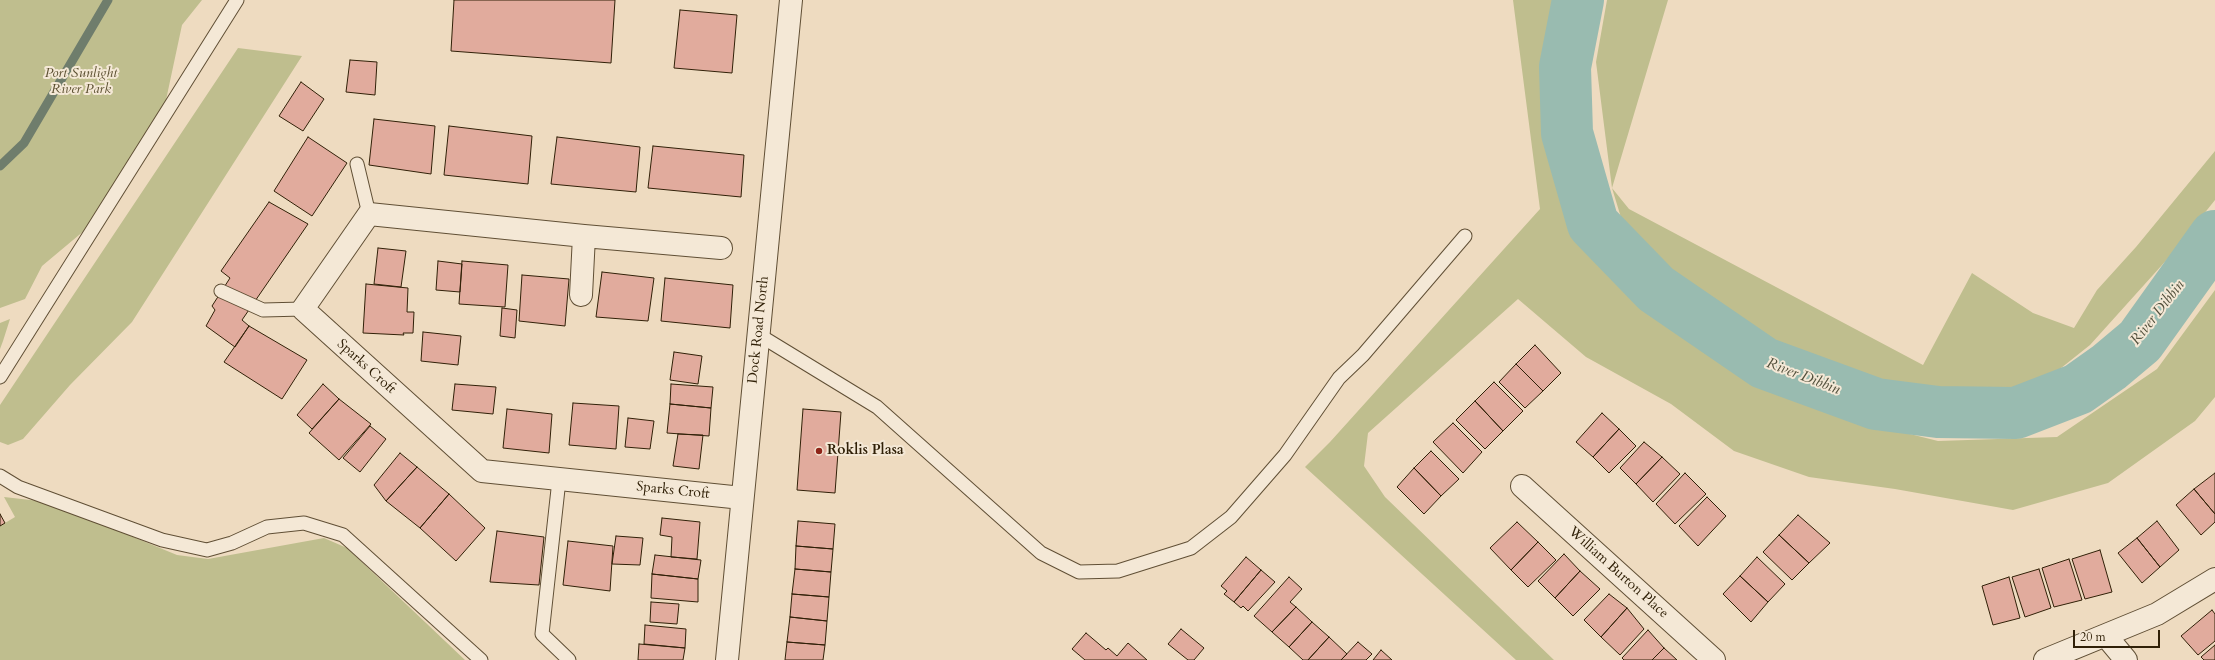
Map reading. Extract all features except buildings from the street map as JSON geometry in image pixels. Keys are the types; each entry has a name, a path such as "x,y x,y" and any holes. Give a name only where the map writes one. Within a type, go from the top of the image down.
{"street":[{"name":"Dock Road North","path":"727,660 791,0"},
{"path":"303,309 369,214 584,236 721,248"},
{"path":"581,295 584,236"},
{"name":"Sparks Croft","path":"303,309 482,472 742,498"},
{"name":"William Burton Place","path":"1522,486 1714,660"},
{"path":"2045,660 2157,614 2215,579"},
{"path":"2106,636 2126,660"}],"lane":[{"path":"0,377 237,0"},
{"path":"357,164 369,214"},
{"path":"759,335 878,407 1041,553 1079,572 1118,571 1191,548 1231,517 1285,455 1339,378 1363,355 1465,236"},
{"path":"221,291 263,310 303,309"},
{"path":"0,476 18,487 162,540 206,550 232,543 267,527 304,523 343,535 480,660"},
{"path":"559,480 542,634 569,660"}],"green space":[{"name":"Port Sunlight River Park","path":"0,0 202,0 182,25 166,100 85,230 42,266 25,299 0,308"},
{"path":"1513,0 1567,0 1555,48 1551,107 1565,192 1595,259 1634,300 1707,353 1793,397 1870,424 1938,441 2057,437 2157,369 2215,290 2215,397 2195,421 2108,483 2013,510 1895,489 1809,477 1734,451 1671,404 1586,357 1518,299 1368,433 1364,466 1385,497 1554,660 1516,660 1305,467 1330,442 1540,209"},
{"path":"1607,0 1668,0 1612,188 1596,62"},
{"path":"238,48 302,56 132,322 70,385 23,439 8,445 0,442 0,405"},
{"path":"2215,151 2215,200 2171,255 2090,345 2051,376 2020,392 1988,397 1935,397 1848,375 1751,331 1646,257 1626,234 1612,188 1629,209 1923,365 1972,273 2033,313 2074,328 2097,290 2136,247"},
{"path":"10,319 3,341 0,349 0,323"},
{"path":"4,497 48,502 177,555 208,559 324,538 347,548 465,660 0,660 0,526 15,517"}],"waterway":[{"path":"0,166 24,143 108,0"},
{"name":"River Dibbin","path":"1578,0 1565,67 1567,133 1593,224 1656,289 1764,363 1876,404 1938,412 2016,413 2078,389 2109,367 2140,341 2215,236"}],"place":[{"name":"Roklis Plasa","path":"819,451"}]}
